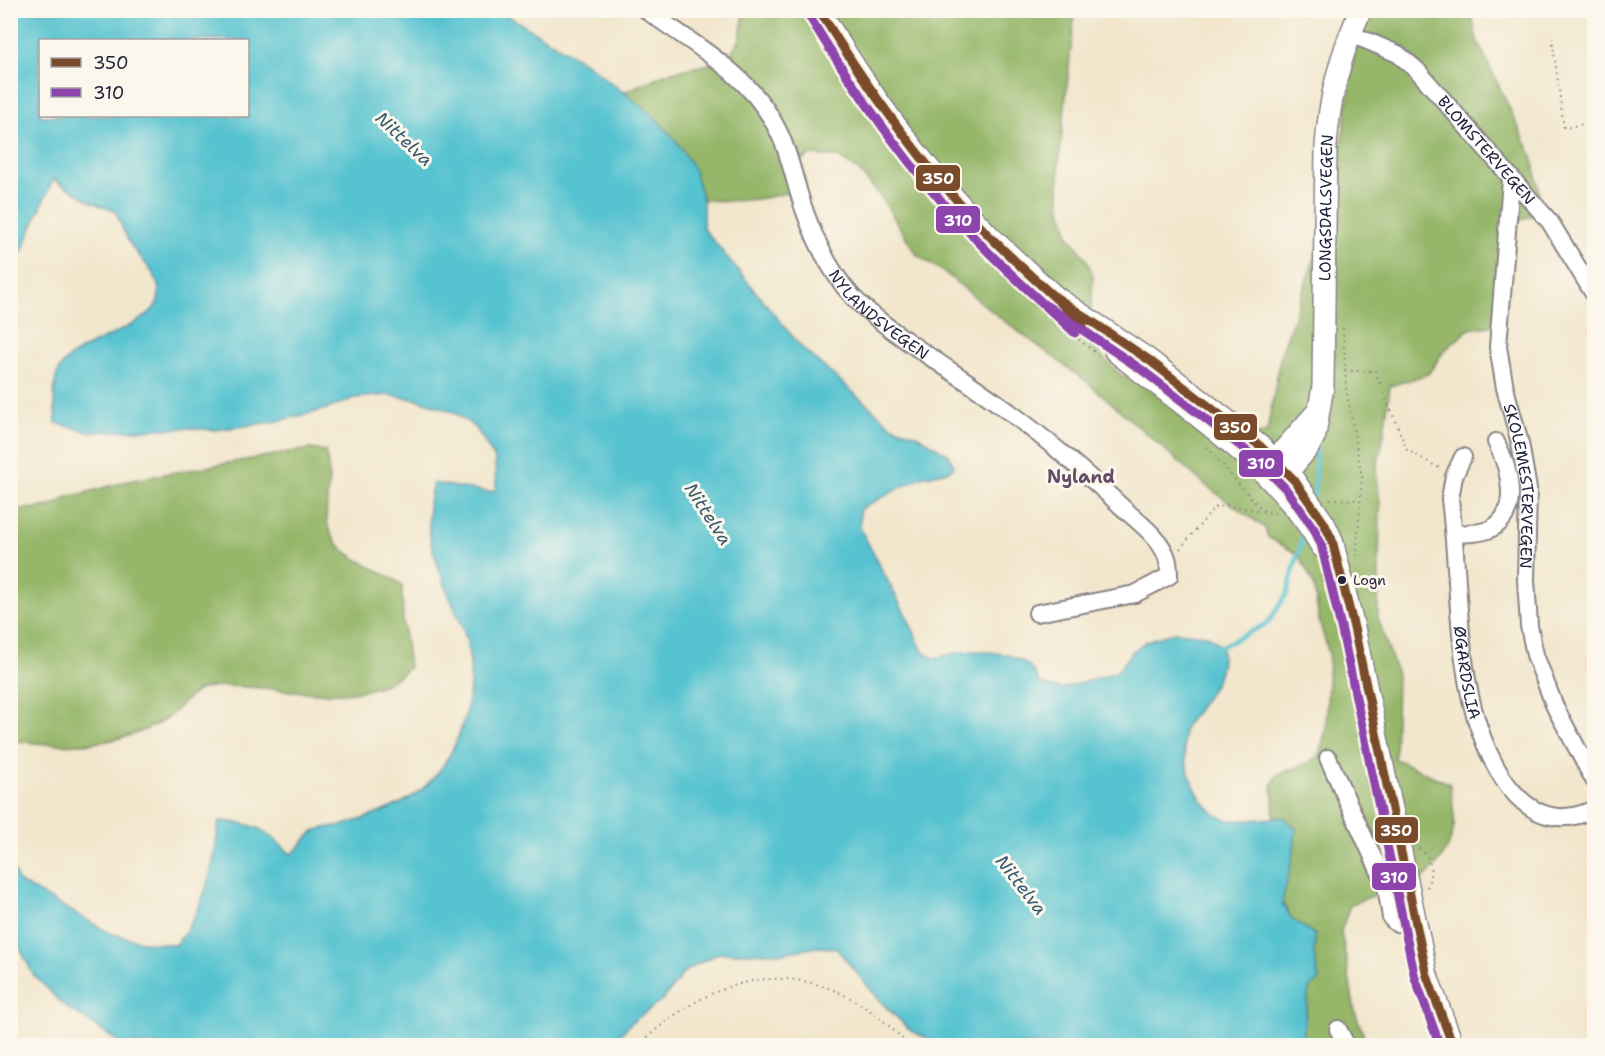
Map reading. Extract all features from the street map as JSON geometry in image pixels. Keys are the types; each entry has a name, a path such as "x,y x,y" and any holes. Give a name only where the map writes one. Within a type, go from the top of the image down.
{"main road":[{"path":"819,10 884,111 942,184 998,245 1054,296 1156,365 1277,471 1342,582 1354,628 1415,922 1434,998 1453,1046"},
{"name":"LONGSDALSVEGEN","path":"1277,471 1319,410 1324,372 1327,130 1331,97 1350,34 1361,10"}],"street":[{"name":"NYLANDSVEGEN","path":"646,10 736,76 756,95 774,123 792,162 805,212 822,247 838,277 858,303 891,330 1008,410 1084,471 1153,537 1167,556"},
{"name":"BLOMSTERVEGEN","path":"1350,34 1398,54 1417,70 1550,222 1594,294"},
{"name":"SKOLEMESTERVEGEN","path":"1511,180 1498,347 1504,388 1520,443 1528,489 1529,626 1536,655 1555,707 1594,780"},
{"path":"1455,534 1484,531 1497,525 1504,516 1509,502 1509,475 1507,462 1496,442"},
{"name":"ØGARDSLIA","path":"1463,457 1454,476 1450,499 1455,534 1465,666 1480,731 1494,762 1515,794 1529,808 1544,815 1573,816 1594,809"},
{"path":"1037,613 1135,594 1169,576 1167,556"},
{"path":"1329,758 1386,886 1391,918 1396,923 1415,922"},
{"path":"1338,1029 1347,1046"}],"path":[{"path":"1593,10 1594,30"},
{"path":"1552,37 1564,128 1594,122"},
{"path":"1328,500 1360,500 1360,457 1348,406 1342,325"},
{"path":"1344,371 1375,371 1407,450 1454,476"},
{"path":"1167,556 1189,540 1215,508 1229,505 1256,512 1266,512"},
{"path":"638,1046 688,1004 731,984 781,978 826,985 874,1012 909,1046"}],"green space":[{"path":"1465,10 1471,12 1477,40 1532,156 1539,189 1539,217 1535,214 1510,225 1495,325 1469,329 1444,351 1428,374 1390,386 1383,440 1376,470 1380,505 1378,618 1397,674 1395,759 1450,784 1454,826 1443,855 1422,879 1403,888 1350,905 1341,931 1355,1012 1367,1045 1302,1045 1309,988 1319,981 1314,955 1315,935 1292,919 1282,903 1285,880 1284,817 1274,818 1272,784 1278,774 1308,763 1320,755 1326,728 1329,654 1319,620 1314,585 1299,555 1268,537 1265,528 1209,488 1087,382 999,317 944,272 917,255 879,194 857,169 838,157 810,155 799,162 806,186 779,195 755,199 703,200 690,165 674,139 664,127 624,92 667,73 725,61 740,40 744,11 1075,11 1059,161 1059,187 1061,207 1069,236 1087,260 1093,276 1090,335 1096,351 1122,376 1149,380 1256,435 1267,432 1281,354 1332,208 1361,11"},
{"path":"310,449 325,451 329,471 327,521 330,533 337,544 357,559 402,585 403,622 409,667 390,682 367,690 342,693 233,686 210,687 191,695 166,719 149,728 111,740 50,744 11,740 11,510 48,506 66,497 133,480"}],"water":[{"name":"Nittelva","path":"491,10 510,17 586,63 650,113 676,141 693,167 703,200 703,228 802,348 892,426 915,434 948,454 954,466 949,471 921,477 860,509 860,528 922,650 935,659 945,655 982,651 1006,655 1029,666 1040,684 1061,689 1117,672 1133,651 1147,641 1176,632 1208,635 1221,646 1221,664 1216,681 1185,727 1184,753 1192,782 1199,796 1218,816 1229,820 1284,817 1296,828 1294,851 1282,903 1292,919 1315,935 1314,955 1319,981 1309,988 1302,1045 942,1045 911,1031 881,1002 836,948 817,947 782,953 718,953 685,971 664,999 631,1023 609,1046 123,1045 62,1004 33,974 11,931 11,865 19,882 110,933 144,942 176,945 194,917 207,887 219,821 243,823 259,829 291,854 317,830 344,825 381,812 403,802 422,789 438,773 451,753 467,708 470,685 470,661 466,639 432,548 428,517 429,501 433,483 489,492 496,490 495,459 476,428 453,412 420,400 387,395 355,398 327,409 274,422 215,430 188,428 89,432 56,423 55,388 60,368 69,358 83,349 147,315 156,305 158,285 129,242 116,212 92,202 53,179 11,277 11,11"}],"waterway":[{"path":"1314,496 1316,450"},
{"path":"1218,648 1268,623 1287,594 1304,533"}],"transit line":[{"name":"350","path":"819,10 874,94 955,198 1016,262 1083,324"},
{"name":"310","path":"809,16 864,101 924,181 982,245 1075,333"},
{"name":"350","path":"1054,296 1149,360 1260,446 1294,480 1324,523 1332,540 1354,628 1427,976 1453,1046"},
{"name":"310","path":"1047,306 1142,370 1252,455 1285,488 1314,529 1321,544 1342,631 1415,978 1440,1046"}],"place":[{"name":"Logn","path":"1342,580"}],"district":[{"name":"Nyland","path":"1081,477"}]}
